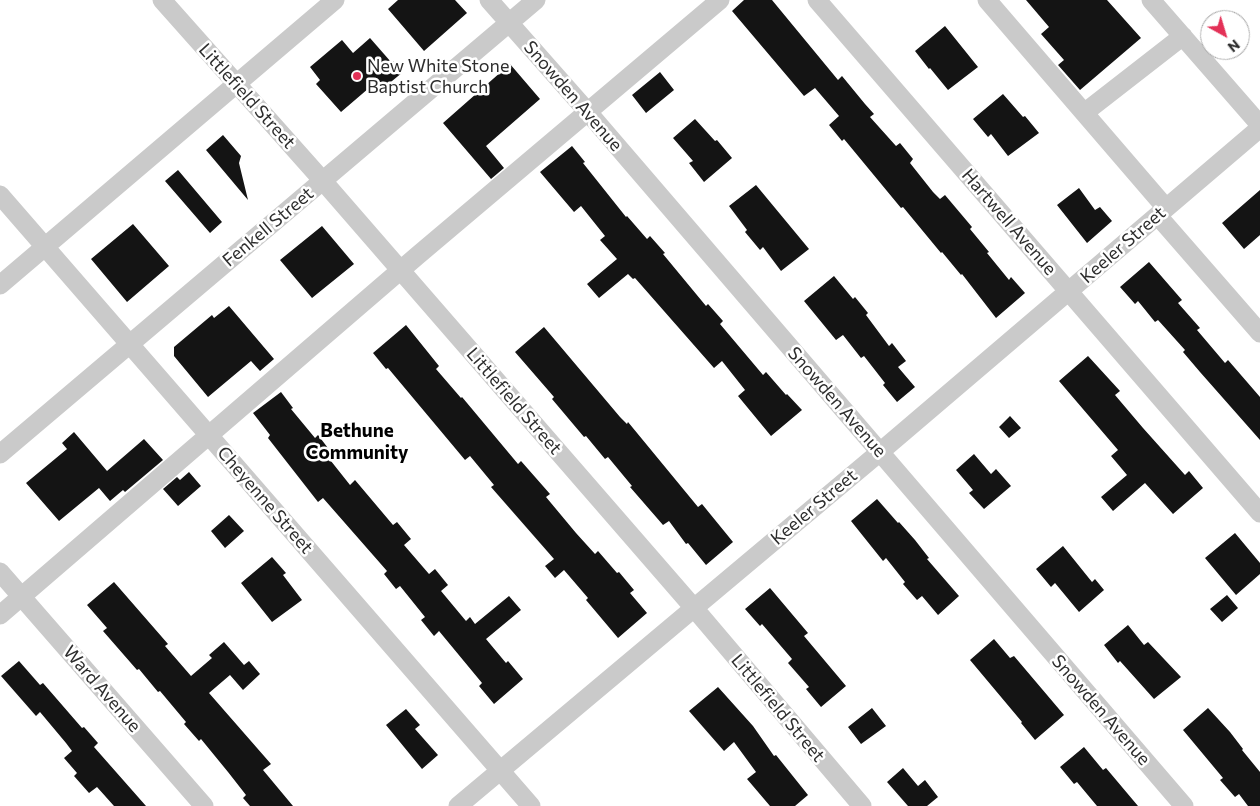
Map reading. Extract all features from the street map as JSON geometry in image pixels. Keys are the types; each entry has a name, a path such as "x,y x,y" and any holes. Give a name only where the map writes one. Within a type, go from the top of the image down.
{"street":[{"name":"Littlefield Street","path":"162,0 323,181 694,608 862,806"},
{"path":"0,285 335,0"},
{"name":"Snowden Avenue","path":"489,0 587,111 1184,806"},
{"name":"Fenkell Street","path":"0,454 536,0"},
{"path":"0,615 400,270 720,0"},
{"name":"Hartwell Avenue","path":"817,0 1260,513"},
{"path":"987,0 1084,113 1260,333"},
{"path":"1151,0 1260,126"},
{"path":"1084,113 1183,36"},
{"name":"Keeler Street","path":"458,806 880,452 1260,126"},
{"name":"Cheyenne Street","path":"0,195 531,806"},
{"name":"Ward Avenue","path":"0,572 204,806"}],"building":[{"path":"398,0 455,0 467,13 424,51 388,9"},
{"path":"744,0 772,0 838,80 842,76 874,114 870,117 896,146 900,143 913,159 910,163 933,192 940,199 945,195 972,227 970,229 1009,280 1011,277 1025,293 996,318 962,274 941,253 903,207 901,208 844,139 842,141 829,125 839,116 815,88 804,96 732,11"},
{"path":"1026,0 1107,0 1141,38 1080,90 1058,65 1064,60 1041,34 1049,27"},
{"path":"945,26 978,67 948,90 915,51"},
{"name":"New White Stone Baptist Church","path":"370,38 391,62 393,61 403,72 375,95 369,88 341,112 316,84 320,80 310,67 342,40 353,53"},
{"path":"510,64 540,99 486,146 504,168 491,179 443,123"},
{"path":"660,72 674,90 646,113 632,95"},
{"path":"1003,94 1039,133 1008,156 991,134 988,137 973,119"},
{"path":"695,119 715,141 717,140 732,158 704,182 689,163 693,161 673,138"},
{"path":"223,135 241,156 239,163 248,200 206,150"},
{"path":"572,146 585,162 583,163 626,217 647,239 650,236 665,253 663,254 706,306 708,304 723,321 720,324 763,375 766,372 802,410 771,436 738,396 745,390 722,361 714,368 635,278 633,279 628,274 599,298 587,284 617,259 600,240 605,236 581,206 574,212 540,172"},
{"path":"178,170 222,222 210,233 165,181"},
{"path":"756,185 809,249 781,271 763,247 760,250 745,232 747,230 729,206"},
{"path":"1079,188 1095,210 1100,207 1112,221 1087,243 1057,205"},
{"path":"1260,190 1260,235 1244,249 1222,223"},
{"path":"133,224 169,266 127,302 91,259"},
{"path":"322,226 354,264 312,298 280,260"},
{"path":"1149,262 1182,300 1178,303 1200,328 1197,330 1225,363 1228,360 1260,397 1260,440 1183,352 1185,350 1158,320 1155,322 1138,301 1135,304 1120,287"},
{"path":"834,276 853,299 855,297 868,313 866,315 889,346 892,343 906,361 898,367 915,387 897,402 864,356 861,358 843,335 836,340 804,301"},
{"path":"229,306 274,359 260,371 251,361 208,397 174,356 174,347 212,315 214,318"},
{"path":"406,325 439,366 436,369 518,464 521,461 550,494 546,497 576,533 595,554 598,551 634,590 630,593 647,613 618,638 564,570 555,578 545,566 554,559 491,487 494,485 470,456 465,460 388,368 386,369 373,353"},
{"path":"544,327 620,417 627,424 628,422 698,507 702,504 733,542 706,565 688,543 686,544 669,521 663,525 630,487 632,486 608,457 605,459 586,436 584,437 552,399 554,397 515,352"},
{"path":"1088,356 1120,391 1115,395 1143,428 1185,475 1189,471 1203,488 1173,514 1145,483 1113,511 1101,497 1127,475 1111,456 1118,450 1059,381"},
{"path":"281,392 293,408 291,409 315,438 318,435 331,452 327,456 350,485 355,480 393,525 397,522 411,539 404,545 429,574 435,569 448,585 441,591 466,621 470,617 475,624 509,596 521,610 486,639 506,663 508,661 523,679 494,704 479,686 482,683 439,631 434,636 421,620 425,617 400,586 396,589 384,574 387,571 323,498 318,502 268,438 270,435 253,413"},
{"path":"1010,416 1021,428 1009,438 999,427"},
{"path":"74,432 107,471 144,439 163,460 125,492 123,490 110,501 99,488 59,521 26,483 67,449 62,443"},
{"path":"974,454 991,474 996,469 1011,486 984,509 969,493 973,490 956,470"},
{"path":"189,472 201,486 178,506 163,489 177,477 180,480"},
{"path":"877,499 915,540 929,558 927,559 959,596 938,615 922,596 917,600 903,584 905,582 886,558 883,561 851,521"},
{"path":"229,515 244,531 225,548 211,531"},
{"path":"1235,533 1260,563 1260,574 1236,595 1205,558"},
{"path":"1063,546 1092,582 1095,579 1104,590 1079,612 1055,583 1051,587 1036,569"},
{"path":"272,557 286,573 283,575 302,600 272,622 241,583"},
{"path":"114,582 168,644 165,646 191,676 212,658 209,655 224,642 244,665 249,661 260,674 243,690 230,675 209,693 271,764 263,770 293,806 250,806 243,798 246,795 201,739 199,741 160,691 158,692 139,669 137,670 103,631 107,628 87,605"},
{"path":"770,588 808,633 804,636 846,686 821,707 806,689 809,687 788,663 792,659 762,624 760,626 745,609"},
{"path":"1227,595 1238,608 1222,622 1210,609"},
{"path":"1128,625 1144,645 1148,642 1181,677 1154,699 1120,661 1118,663 1104,645"},
{"path":"994,639 1010,658 1014,656 1064,715 1035,740 970,660"},
{"path":"19,661 40,685 43,683 82,728 84,727 98,743 94,747 146,806 114,806 97,787 89,793 74,776 77,773 64,758 72,751 40,712 36,716 1,676"},
{"path":"718,687 753,726 774,756 776,755 808,795 795,806 770,806 747,779 756,772 734,742 724,751 689,711"},
{"path":"872,708 886,726 861,744 848,727"},
{"path":"1208,708 1230,732 1260,772 1260,806 1248,806 1239,794 1235,797 1220,780 1223,778 1183,730"},
{"path":"406,709 420,725 415,729 438,755 422,769 386,725"},
{"path":"1084,747 1103,770 1106,768 1138,806 1097,806 1077,782 1074,784 1060,767"},
{"path":"903,768 918,786 925,780 938,797 927,806 908,806 887,782"}],"place":[{"name":"New White Stone Baptist Church","path":"357,76"}],"district":[{"name":"Bethune Community","path":"357,442"}]}
